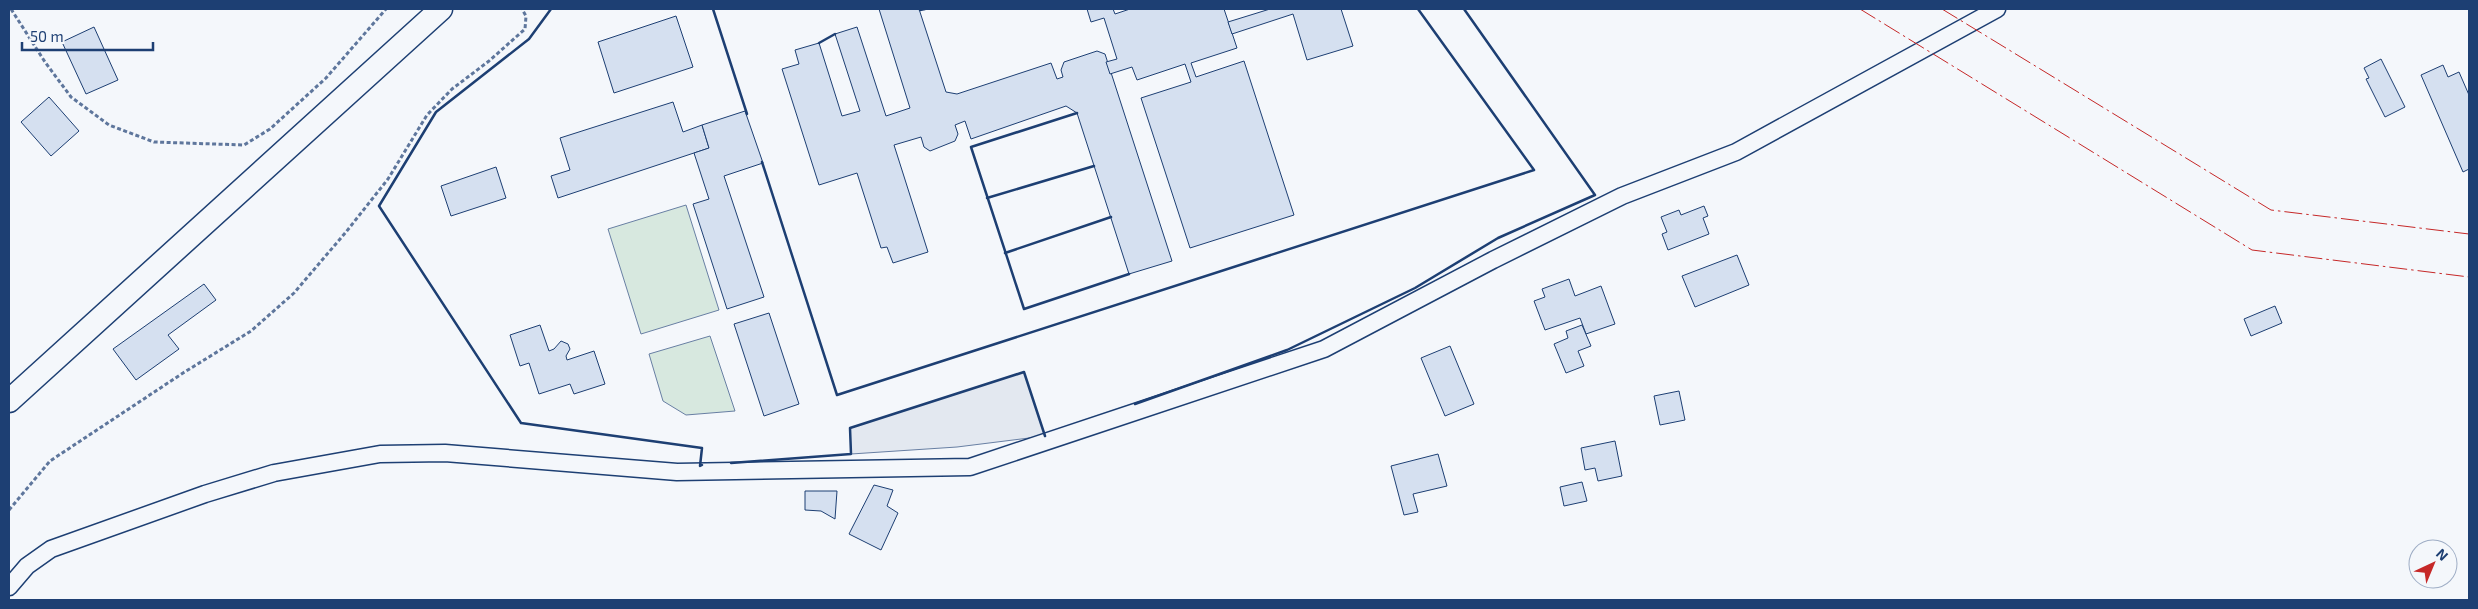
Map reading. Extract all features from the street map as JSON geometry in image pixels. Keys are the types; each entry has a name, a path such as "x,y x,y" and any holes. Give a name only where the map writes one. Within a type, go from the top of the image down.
{"main road":[{"path":"9,401 441,9"}],"street":[{"path":"9,587 27,566 51,549 205,494 274,473 380,454 446,453 676,472 970,467 1324,349 1493,260 1622,196 1736,152 1997,9"}],"path":[{"path":"11,9 45,62 72,97 109,124 154,142 244,145 270,129 326,78 386,9"},
{"path":"9,510 50,461 183,373 251,331 294,293 388,179 427,115 452,89 489,61 525,29 526,16 522,9"}],"shaded area":[{"path":"686,205 719,310 641,334 608,229"},
{"path":"710,336 735,411 686,415 663,401 649,354"},
{"path":"1024,372 1045,436 957,447 851,454 850,428"}],"building":[{"path":"879,9 919,9 946,92 957,94 1051,63 1057,79 1063,77 1061,70 1064,62 1097,51 1105,54 1172,261 1129,274 1077,113 1066,106 971,139 965,121 955,125 958,134 955,141 930,151 924,147 921,137 894,145 928,252 893,263 887,247 881,248 857,173 819,185 782,69 799,64 795,50 819,43 842,116 860,111 835,34 857,27 886,116 910,108"},
{"path":"1087,9 1113,9 1115,14 1130,9 1224,9 1237,48 1191,63 1196,77 1244,61 1294,215 1190,248 1141,98 1191,82 1185,64 1137,80 1132,67 1110,74 1106,62 1117,59 1104,18 1091,22"},
{"path":"1270,9 1341,9 1353,46 1307,60 1293,14 1232,34 1228,22"},
{"path":"676,16 693,67 614,93 598,42"},
{"path":"94,27 118,80 86,94 62,42"},
{"path":"2381,59 2405,107 2385,117 2366,79 2369,78 2364,68"},
{"path":"2443,65 2448,77 2459,72 2469,95 2469,169 2463,172 2421,75"},
{"path":"49,97 79,131 51,156 21,122"},
{"path":"673,102 683,132 702,125 709,148 558,198 551,176 570,170 560,138"},
{"path":"745,111 763,163 724,176 764,297 727,309 693,204 709,199 694,153 709,148 702,125"},
{"path":"496,167 506,198 451,216 441,186"},
{"path":"1704,206 1708,216 1703,218 1709,234 1668,250 1662,234 1667,232 1661,217 1679,210 1681,215"},
{"path":"1737,255 1749,285 1695,307 1682,276"},
{"path":"1569,279 1575,296 1601,286 1615,324 1586,334 1580,318 1545,330 1534,301 1545,297 1542,289"},
{"path":"204,284 216,300 168,335 179,349 136,380 113,349"},
{"path":"2275,306 2282,323 2251,336 2244,319"},
{"path":"769,313 799,404 764,416 734,324"},
{"path":"540,325 549,351 554,349 561,341 568,344 570,349 566,356 567,360 594,351 605,384 574,394 570,384 539,394 529,363 520,366 510,335"},
{"path":"1582,325 1591,346 1578,351 1584,366 1566,373 1554,344 1568,338 1566,331"},
{"path":"1450,346 1474,404 1445,416 1421,358"},
{"path":"1679,391 1685,420 1660,425 1654,396"},
{"path":"1615,441 1622,476 1598,481 1595,468 1585,470 1581,448"},
{"path":"1438,454 1447,486 1413,494 1418,512 1404,515 1391,466"},
{"path":"1582,482 1587,501 1564,506 1560,487"},
{"path":"874,485 893,490 887,506 898,513 881,550 849,534"},
{"path":"805,491 837,491 835,519 821,511 805,510"}],"wall":[{"path":"551,9 529,39 436,112 379,206 521,423 702,448 700,466 702,465"},
{"path":"713,9 747,114"},
{"path":"920,10 925,9"},
{"path":"762,162 837,395 1534,170 1418,9"},
{"path":"1135,404 1287,350 1415,288 1498,238 1595,195 1464,9"},
{"path":"819,43 835,34"},
{"path":"1077,113 971,147 1024,309 1129,274"},
{"path":"987,198 1094,166"},
{"path":"1005,253 1111,217"},
{"path":"731,463 851,454 850,428 1024,372 1045,436"}],"power":[{"path":"1860,9 2252,250 2469,277"},
{"path":"1942,9 2271,210 2469,234"}]}
